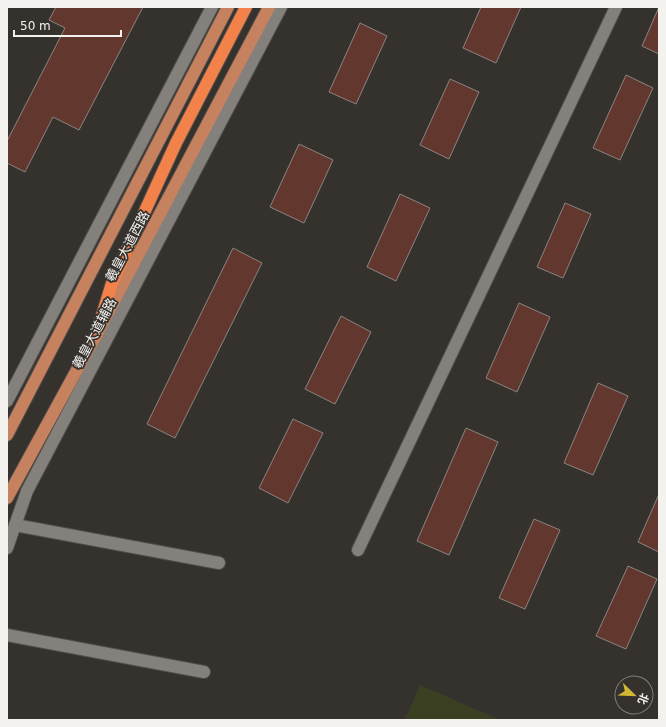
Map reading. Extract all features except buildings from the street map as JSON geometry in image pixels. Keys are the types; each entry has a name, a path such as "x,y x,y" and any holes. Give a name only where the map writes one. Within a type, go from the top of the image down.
{"highway":[{"path":"96,335 112,283 176,143 246,7"}],"main road":[{"name":"羲皇大道西路","path":"7,435 228,7"},
{"name":"羲皇大道西路","path":"7,498 96,335 269,7"}],"street":[{"path":"7,401 212,7"},
{"name":"羲皇大道辅路","path":"7,548 27,491 281,7"},
{"path":"358,550 616,7"},
{"path":"15,526 220,563"},
{"path":"7,635 204,672"}],"green space":[{"path":"420,685 500,720 405,720"}]}
